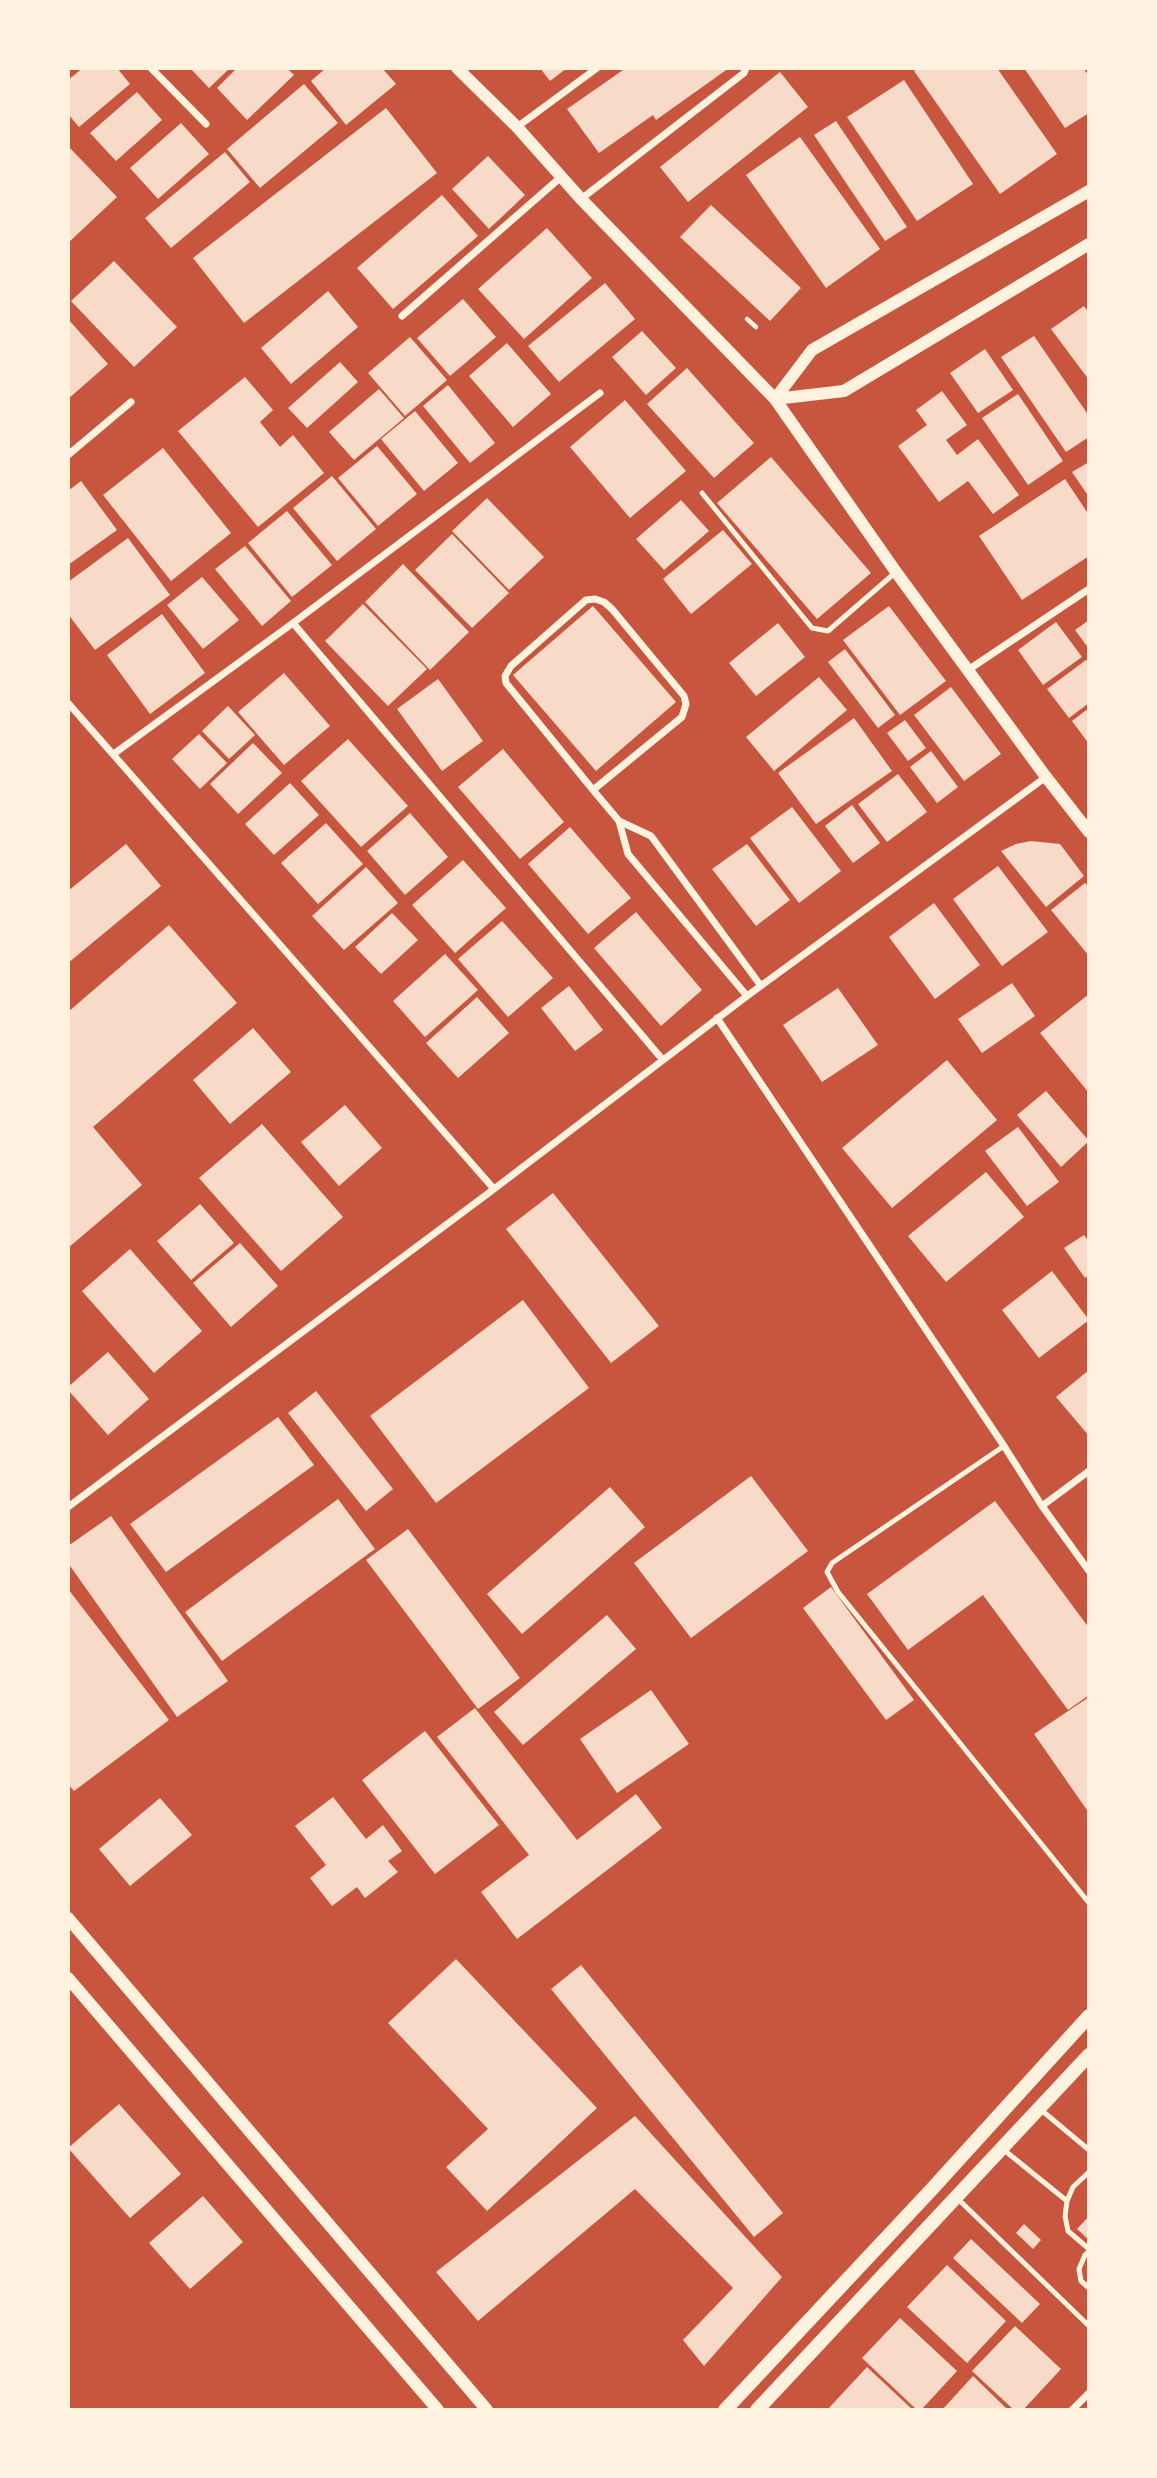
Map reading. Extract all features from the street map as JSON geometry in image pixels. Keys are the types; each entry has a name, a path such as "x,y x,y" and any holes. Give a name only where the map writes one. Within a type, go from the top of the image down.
{"main road":[{"path":"725,2410 932,2189 1089,2015"},
{"path":"757,2410 1089,2054"}],"street":[{"path":"151,68 206,124"},
{"path":"457,68 517,127 581,199 775,399 896,572 1046,777 1087,827"},
{"path":"517,127 597,68"},
{"path":"581,199 744,73 746,68"},
{"path":"402,316 561,177"},
{"path":"775,399 812,350 1089,191"},
{"path":"775,399 844,391 1089,244"},
{"path":"115,753 600,393"},
{"path":"68,455 131,402"},
{"path":"968,670 1089,589"},
{"path":"593,790 682,718 687,704 684,696 612,609 595,599 586,600 511,667 505,676 506,683 593,790 619,821 628,854 747,996"},
{"path":"293,623 662,1059"},
{"path":"68,703 115,753 494,1189"},
{"path":"68,1507 494,1189 662,1059 1046,777"},
{"path":"619,821 651,836 761,986"},
{"path":"717,1018 1042,1506 1089,1571"},
{"path":"1042,1506 1089,1471"},
{"path":"68,1918 487,2410"},
{"path":"68,1978 438,2410"},
{"path":"1072,2410 1089,2393"}],"lane":[{"path":"702,493 812,628 828,631 896,572"},
{"path":"1004,1446 832,1563 827,1572 838,1592 1089,1903"},
{"path":"1039,2108 1089,2150"},
{"path":"1001,2148 1067,2201"},
{"path":"1089,2172 1073,2187 1065,2216 1068,2231 1089,2250 1079,2269 1081,2281 1089,2288"},
{"path":"956,2196 1089,2326"}],"path":[{"path":"747,319 756,327"}],"building":[{"path":"83,68 117,68 130,84 79,127 68,114 68,80"},
{"path":"190,68 230,68 209,88"},
{"path":"237,68 287,68 294,75 247,120 217,88"},
{"path":"326,68 382,68 396,84 346,125 311,81"},
{"path":"540,68 567,68 550,81"},
{"path":"626,68 729,68 656,120 653,115 599,153 567,109"},
{"path":"917,68 997,68 1057,154 1000,194 914,71"},
{"path":"1024,68 1083,68 1089,76 1089,113 1065,128"},
{"path":"780,72 808,107 688,202 660,167"},
{"path":"904,80 973,184 917,221 847,117"},
{"path":"304,84 338,123 260,188 227,149"},
{"path":"137,92 162,120 116,161 90,133"},
{"path":"386,108 437,173 244,323 193,258"},
{"path":"836,121 907,227 885,241 814,135"},
{"path":"181,123 209,154 158,199 130,168"},
{"path":"800,137 880,249 826,288 746,175"},
{"path":"68,146 117,197 68,243"},
{"path":"225,152 250,182 171,248 145,218"},
{"path":"488,156 525,195 489,229 452,189"},
{"path":"442,195 478,236 393,309 357,268"},
{"path":"711,205 801,288 770,321 680,237"},
{"path":"547,228 592,278 524,339 478,289"},
{"path":"114,261 177,327 134,367 71,301"},
{"path":"605,283 635,319 559,382 528,346"},
{"path":"328,291 358,327 291,384 261,348"},
{"path":"463,299 496,337 450,376 417,338"},
{"path":"1084,306 1089,313 1089,380 1051,329"},
{"path":"68,319 108,364 68,399"},
{"path":"642,331 676,368 646,395 612,357"},
{"path":"1034,336 1089,416 1089,437 1066,452 1001,357"},
{"path":"410,337 447,380 405,416 368,373"},
{"path":"507,343 551,394 513,427 469,376"},
{"path":"985,349 1013,390 978,413 950,373"},
{"path":"340,362 358,382 307,428 288,408"},
{"path":"687,368 754,443 714,478 647,404"},
{"path":"245,377 273,410 260,422 280,447 293,435 324,473 258,527 178,431"},
{"path":"448,385 495,443 470,463 423,406"},
{"path":"379,389 404,418 354,460 329,432"},
{"path":"942,391 967,425 946,440 957,455 978,439 1019,495 993,514 968,481 939,502 898,446 927,425 916,410"},
{"path":"1018,394 1063,461 1028,485 982,418"},
{"path":"625,400 686,471 630,518 570,447"},
{"path":"415,411 458,463 424,491 381,439"},
{"path":"377,446 417,494 378,526 338,478"},
{"path":"163,448 231,533 171,581 103,495"},
{"path":"771,457 871,573 817,619 717,503"},
{"path":"1089,462 1089,497 1072,472"},
{"path":"332,476 376,529 337,561 293,508"},
{"path":"1065,479 1089,515 1089,556 1022,600 979,536"},
{"path":"81,481 117,530 68,565 68,491"},
{"path":"487,498 544,557 509,590 452,531"},
{"path":"681,500 709,531 664,570 636,539"},
{"path":"287,511 332,565 292,597 248,543"},
{"path":"723,530 752,564 691,614 663,579"},
{"path":"452,534 509,593 472,628 415,570"},
{"path":"128,538 170,595 95,650 68,614 68,582"},
{"path":"245,546 291,601 262,626 215,569"},
{"path":"403,564 469,632 430,670 365,602"},
{"path":"202,577 239,620 203,649 167,605"},
{"path":"363,604 427,669 388,706 325,641"},
{"path":"593,606 676,702 596,771 513,675"},
{"path":"889,606 946,681 900,715 843,640"},
{"path":"162,614 205,673 150,714 107,655"},
{"path":"1089,620 1089,649 1075,630"},
{"path":"1056,622 1082,657 1043,685 1018,650"},
{"path":"778,623 805,657 756,696 729,663"},
{"path":"845,649 895,715 878,728 828,662"},
{"path":"1086,660 1089,663 1089,703 1069,718 1047,689"},
{"path":"284,673 330,726 284,765 238,712"},
{"path":"819,677 847,710 774,771 746,737"},
{"path":"438,679 483,741 442,771 397,709"},
{"path":"951,687 1001,754 964,781 914,715"},
{"path":"228,706 255,735 229,759 202,731"},
{"path":"1089,708 1089,744 1072,721"},
{"path":"854,718 892,771 816,824 778,773"},
{"path":"905,720 926,748 908,761 887,733"},
{"path":"199,734 227,763 200,789 172,759"},
{"path":"348,739 408,806 361,847 301,781"},
{"path":"253,743 282,773 238,814 210,784"},
{"path":"503,749 564,822 520,859 458,787"},
{"path":"931,751 958,787 937,803 910,767"},
{"path":"898,774 927,812 887,842 858,804"},
{"path":"290,783 319,815 274,855 245,824"},
{"path":"852,805 880,843 853,863 825,826"},
{"path":"792,807 841,871 799,903 750,838"},
{"path":"410,813 448,857 405,895 367,851"},
{"path":"326,823 363,864 318,904 281,863"},
{"path":"570,827 631,898 588,934 528,864"},
{"path":"1031,841 1060,844 1084,876 1046,907 1001,851"},
{"path":"126,844 161,886 68,963 68,891"},
{"path":"747,844 790,900 756,926 712,869"},
{"path":"463,860 506,908 455,953 412,905"},
{"path":"998,866 1048,932 1002,966 953,899"},
{"path":"366,867 398,903 344,950 312,916"},
{"path":"1085,883 1089,887 1089,956 1051,910"},
{"path":"934,903 980,965 935,999 889,937"},
{"path":"636,912 702,990 661,1026 594,948"},
{"path":"392,913 418,940 381,974 355,947"},
{"path":"502,921 553,978 508,1017 458,959"},
{"path":"169,925 237,1003 93,1127 142,1185 68,1248 68,1012"},
{"path":"445,954 478,990 425,1037 393,1001"},
{"path":"1012,983 1035,1016 982,1053 958,1019"},
{"path":"569,986 603,1030 575,1051 541,1008"},
{"path":"838,988 878,1045 822,1082 783,1025"},
{"path":"1089,994 1089,1093 1040,1033"},
{"path":"477,997 509,1033 458,1078 426,1043"},
{"path":"253,1028 291,1072 230,1124 193,1080"},
{"path":"947,1060 997,1120 892,1208 842,1148"},
{"path":"1046,1091 1089,1141 1061,1167 1017,1115"},
{"path":"345,1105 382,1148 339,1186 301,1142"},
{"path":"262,1124 343,1217 281,1271 199,1178"},
{"path":"1018,1127 1059,1182 1027,1206 985,1151"},
{"path":"986,1172 1024,1217 946,1282 908,1236"},
{"path":"553,1193 659,1326 611,1363 506,1229"},
{"path":"200,1204 234,1243 191,1280 157,1241"},
{"path":"1084,1235 1089,1242 1089,1275 1085,1278 1064,1248"},
{"path":"240,1243 278,1286 231,1327 193,1283"},
{"path":"130,1249 202,1331 154,1373 82,1291"},
{"path":"1052,1271 1089,1320 1039,1358 1002,1310"},
{"path":"523,1300 589,1388 436,1503 370,1416"},
{"path":"108,1352 149,1399 108,1435 68,1387"},
{"path":"1089,1370 1089,1436 1056,1397"},
{"path":"316,1391 393,1489 366,1511 288,1413"},
{"path":"278,1417 314,1465 166,1572 130,1524"},
{"path":"751,1476 808,1551 691,1638 634,1563"},
{"path":"610,1487 645,1527 522,1634 487,1594"},
{"path":"338,1499 375,1549 222,1661 185,1612"},
{"path":"995,1501 1089,1628 1089,1695 1068,1710 983,1595 908,1650 867,1594"},
{"path":"111,1516 228,1681 177,1717 68,1563 68,1546"},
{"path":"408,1529 520,1678 478,1709 366,1560"},
{"path":"831,1587 914,1700 886,1720 803,1608"},
{"path":"68,1589 169,1720 74,1791 68,1784"},
{"path":"607,1615 636,1649 523,1745 494,1712"},
{"path":"651,1690 689,1744 617,1793 580,1739"},
{"path":"1089,1697 1089,1813 1034,1734"},
{"path":"475,1708 577,1840 636,1794 662,1828 517,1939 481,1892 529,1855 437,1737"},
{"path":"425,1731 499,1825 435,1874 362,1780"},
{"path":"333,1797 366,1839 383,1825 402,1851 388,1861 398,1872 365,1898 357,1887 332,1906 310,1878 326,1865 295,1826"},
{"path":"160,1798 192,1835 130,1886 99,1849"},
{"path":"456,1959 597,2108 487,2211 446,2167 488,2129 388,2023"},
{"path":"581,1965 783,2213 754,2237 551,1989"},
{"path":"119,2104 181,2174 130,2218 68,2148"},
{"path":"635,2116 782,2277 704,2366 683,2340 733,2288 635,2189 478,2321 436,2272"},
{"path":"203,2196 243,2242 190,2289 149,2243"},
{"path":"1089,2216 1089,2240 1077,2229"},
{"path":"1024,2224 1041,2240 1033,2249 1016,2233"},
{"path":"971,2239 1040,2304 1022,2323 953,2258"},
{"path":"947,2265 1006,2321 967,2363 907,2307"},
{"path":"900,2318 957,2371 921,2410 917,2410 862,2358"},
{"path":"1015,2326 1061,2369 1023,2410 1014,2410 972,2371"},
{"path":"867,2367 913,2410 827,2410"},
{"path":"973,2376 1008,2410 942,2410"}]}
